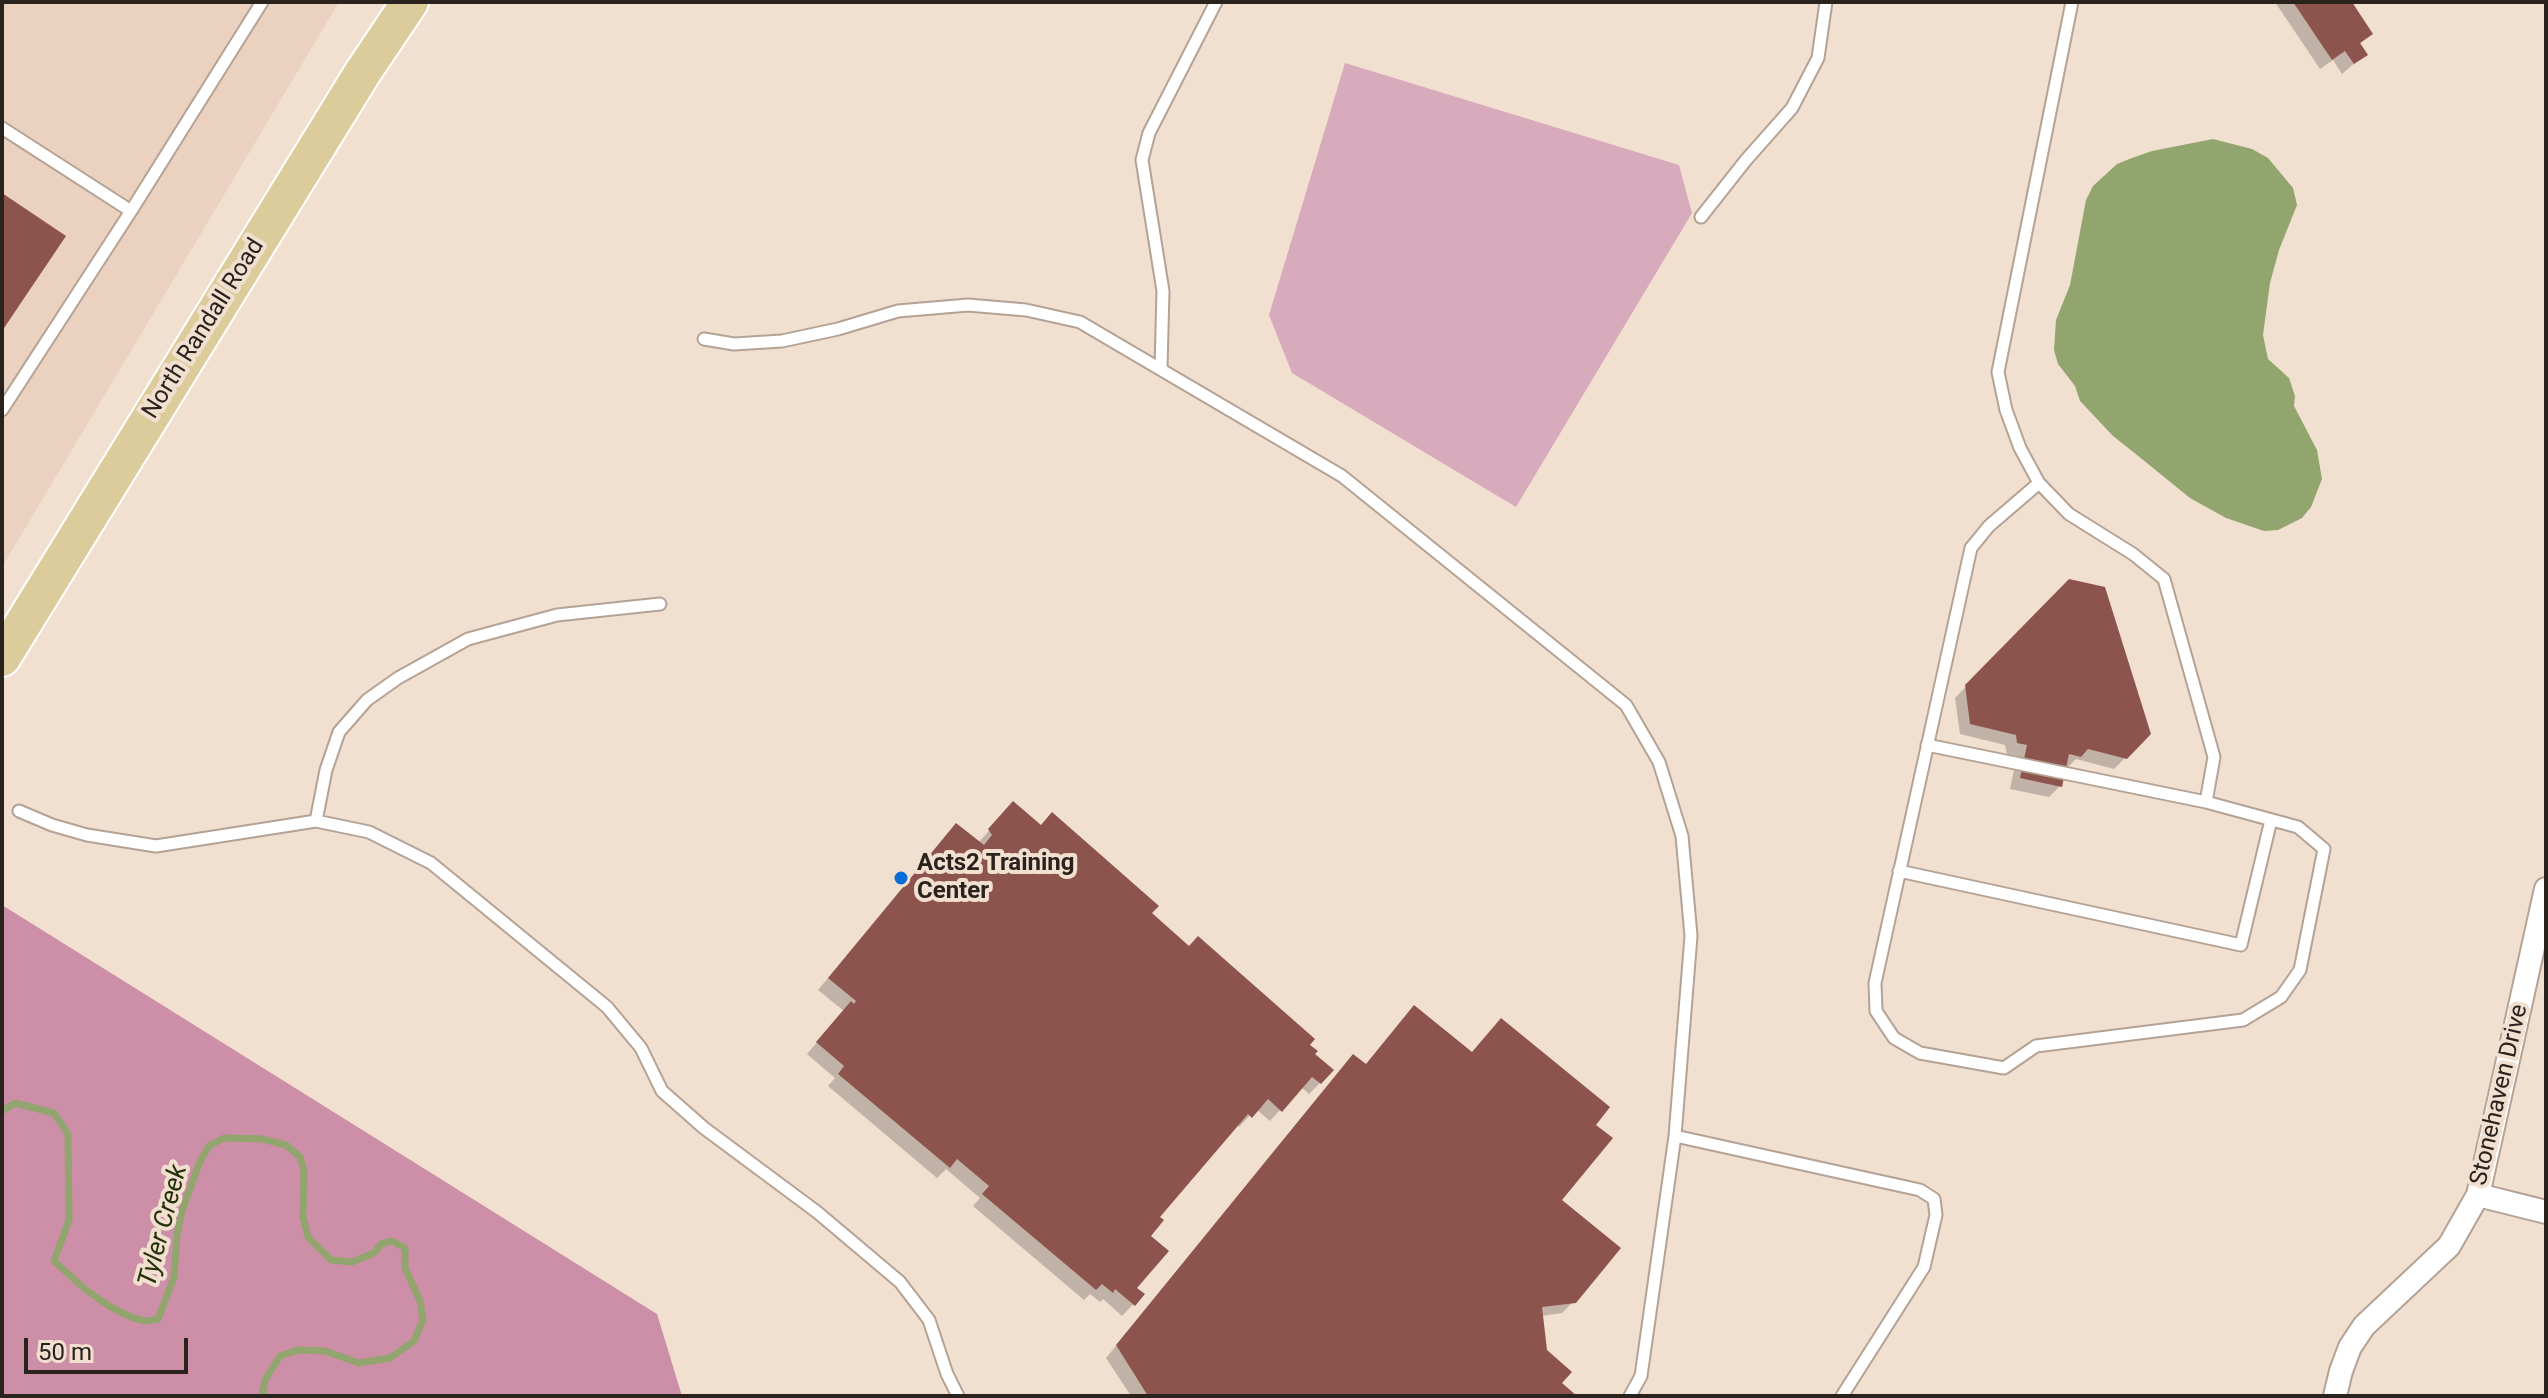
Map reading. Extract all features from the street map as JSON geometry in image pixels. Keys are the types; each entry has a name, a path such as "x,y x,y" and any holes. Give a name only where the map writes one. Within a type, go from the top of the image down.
{"main road":[{"name":"North Randall Road","path":"2,658 363,72 410,2"}],"street":[{"name":"Stonehaven Drive","path":"2335,1396 2350,1347 2364,1326 2449,1246 2478,1195 2544,904"},
{"path":"2478,1195 2546,1212"}],"lane":[{"path":"2,410 262,2"},
{"path":"1161,368 1163,291 1142,160 1149,133 1216,2"},
{"path":"1701,217 1792,108 1818,58 1826,2"},
{"path":"2072,2 1998,372 2006,410 2020,448 2039,483 2069,514 2133,554 2164,579 2214,757 2206,802"},
{"path":"2,128 131,211"},
{"path":"704,339 734,344 782,341 838,329 898,311 968,305 1026,310 1080,322 1342,476 1626,705 1659,762 1682,836 1691,936 1675,1136 1641,1376 1630,1396"},
{"path":"1927,745 2206,802 2298,827 2324,849 2300,970 2281,997 2243,1020 2036,1046 2004,1068 1920,1053 1894,1038 1876,1011 1875,983 1899,871 1927,745 1971,548 1989,526 2039,483"},
{"path":"316,821 326,770 339,732 367,700 398,678 468,639 557,615 660,604"},
{"path":"19,811 87,835 156,846 316,821 369,832 431,863 607,1007 641,1048 662,1091 704,1128 817,1212 900,1282 929,1320 947,1374 958,1396"},
{"path":"1899,871 2241,945 2271,820"},
{"path":"1675,1136 1920,1190 1934,1199 1936,1215 1924,1267 1842,1396"}],"shaded area":[{"path":"2,2 339,2 2,567"},
{"path":"1345,63 1679,165 1692,213 1516,507 1292,373 1269,315"},
{"path":"2213,139 2252,149 2268,158 2293,188 2297,205 2270,283 2263,335 2268,359 2289,378 2295,396 2294,406 2317,450 2322,479 2311,507 2302,518 2278,530 2264,531 2226,518 2190,498 2113,436 2080,401 2075,386 2058,364 2054,350 2056,320 2070,285 2086,200 2093,186 2117,164 2132,158"},
{"path":"2,905 657,1314 682,1396 2,1396"}],"building":[{"path":"2293,2 2352,2 2373,34 2360,43 2368,55 2354,64 2345,51 2332,60"},
{"path":"2,193 66,236 2,331"},
{"path":"2069,579 2105,587 2151,734 2127,759 2088,749 2081,757 2069,754 2062,787 2020,778 2027,745 2017,743 2016,735 1970,724 1965,685"},
{"path":"1013,801 1041,825 1052,812 1159,906 1152,913 1189,946 1198,936 1315,1039 1310,1045 1318,1051 1315,1054 1334,1070 1321,1084 1312,1077 1282,1112 1268,1099 1252,1118 1248,1114 1160,1217 1164,1220 1151,1236 1169,1251 1137,1288 1145,1294 1135,1306 1115,1289 1113,1293 1102,1284 1096,1290 982,1194 989,1186 957,1159 950,1168 838,1074 844,1066 816,1042 851,1001 854,1004 856,1001 828,978 956,823 984,845 992,835 988,829"},
{"path":"1414,1005 1472,1052 1501,1018 1610,1107 1596,1125 1613,1138 1562,1200 1621,1248 1576,1303 1542,1307 1547,1350 1572,1372 1562,1383 1577,1396 1148,1396 1116,1345 1353,1054 1366,1064"}],"waterway":[{"name":"Tyler Creek","path":"2,1111 15,1103 54,1113 68,1134 69,1220 54,1261 86,1290 133,1318 146,1321 158,1319 174,1277 182,1211 200,1161 209,1146 224,1138 262,1139 286,1145 300,1157 304,1171 303,1217 308,1237 331,1260 352,1262 374,1253 381,1244 392,1241 405,1248 405,1268 420,1301 423,1320 414,1341 390,1358 359,1363 325,1351 298,1350 280,1356 265,1380 262,1394 266,1396"}],"place":[{"name":"Acts2 Training Center","path":"901,878"}]}
